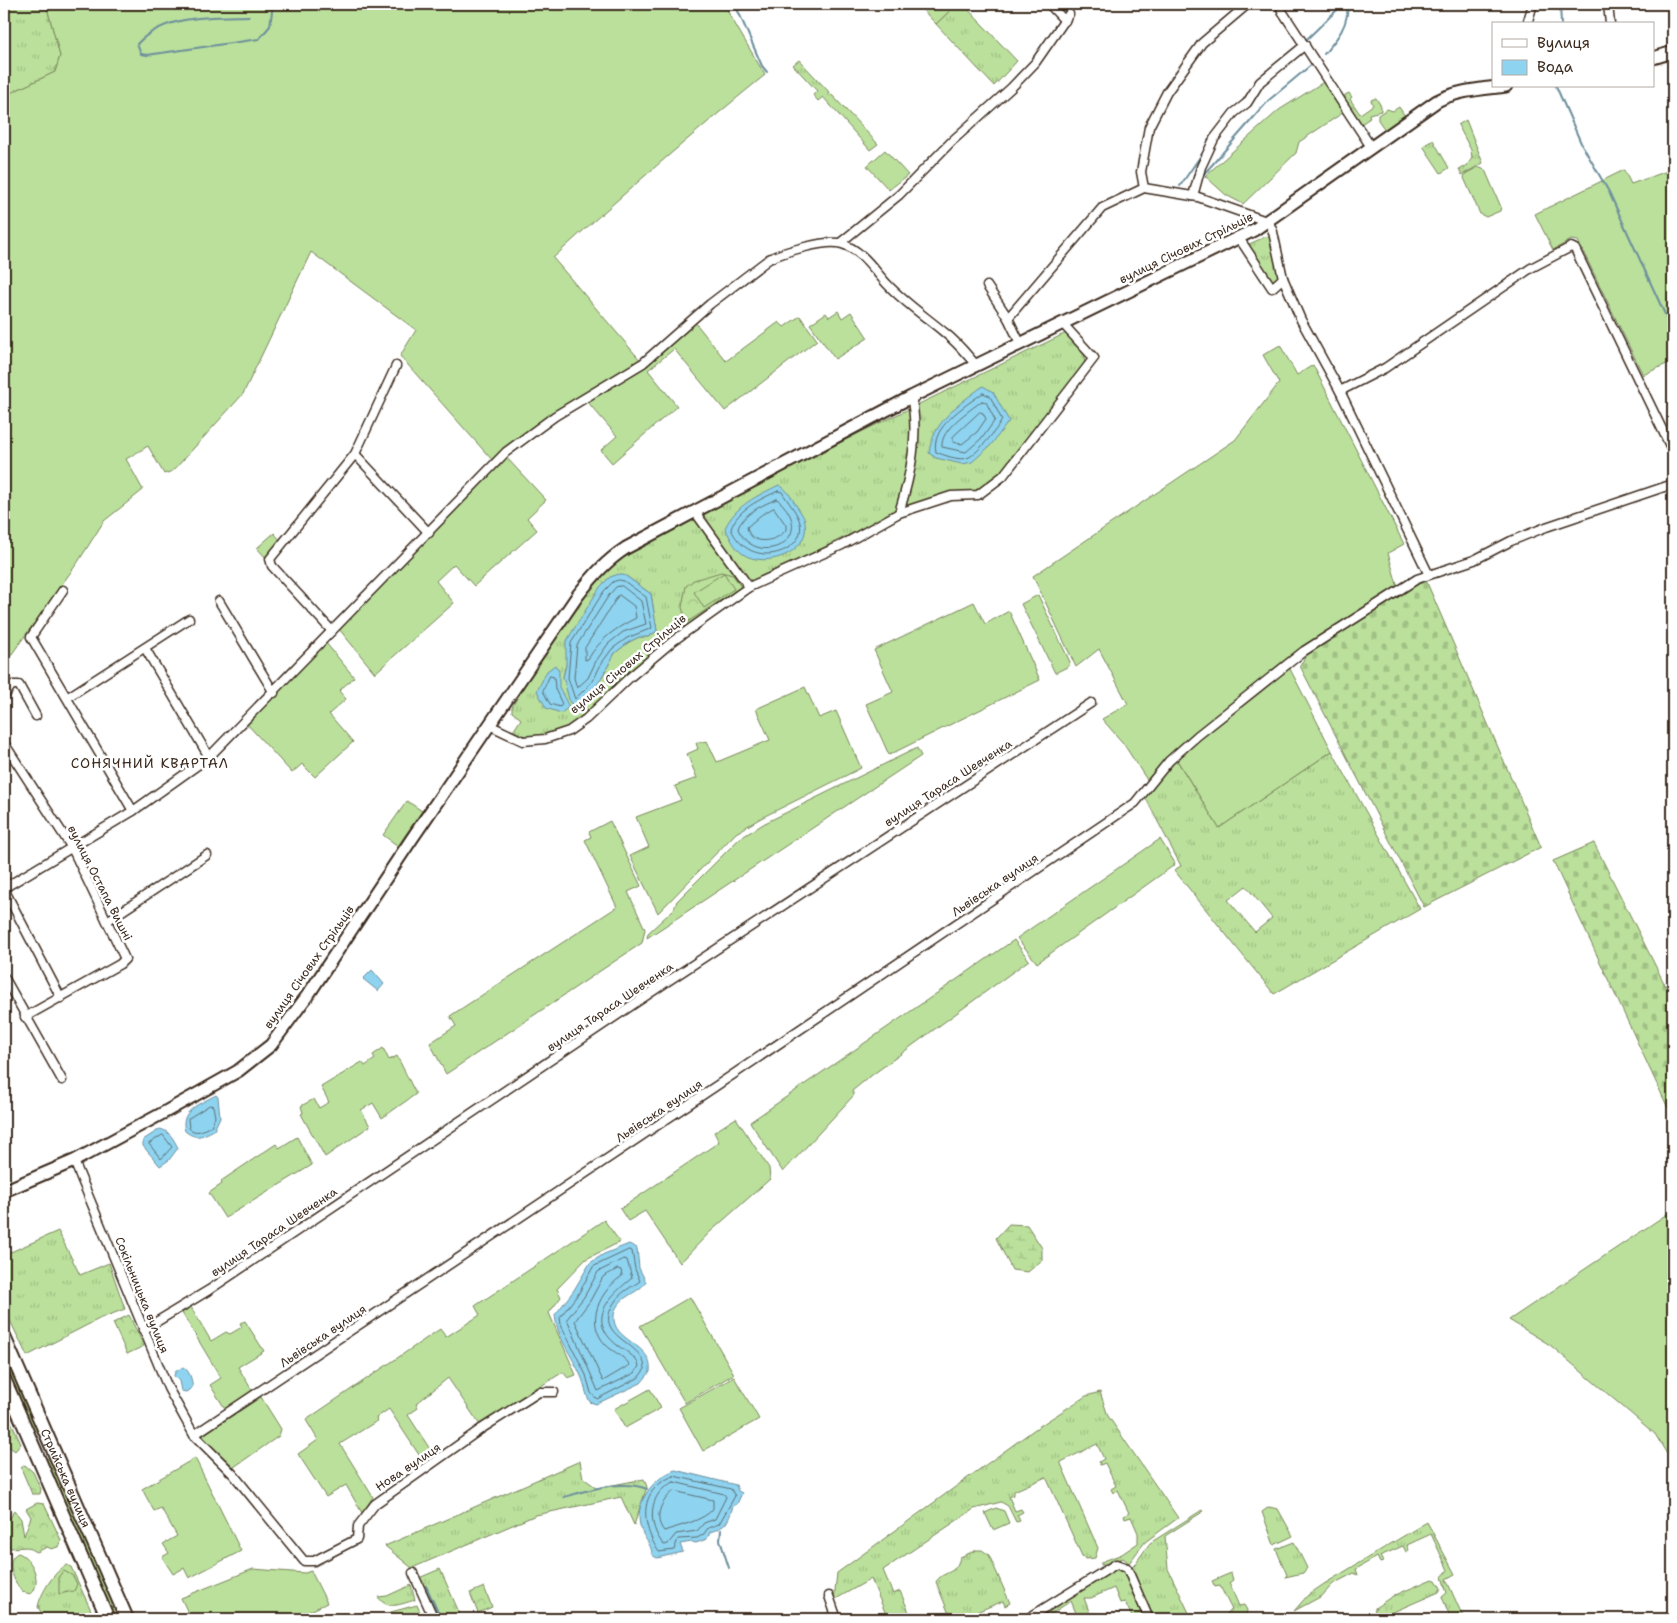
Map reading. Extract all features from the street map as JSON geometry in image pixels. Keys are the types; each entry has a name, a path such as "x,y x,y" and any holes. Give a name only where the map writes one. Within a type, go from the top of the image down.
{"main road":[{"name":"Стрийська вулиця","path":"4,1337 127,1619"},
{"name":"Стрийська вулиця","path":"4,1379 108,1619"},
{"path":"36,1451 51,1444"}],"street":[{"path":"25,1017 61,998 4,888 133,811 209,757 274,693 506,452 555,416 643,363 710,304 768,259 790,250 840,243 899,196 952,141 1011,88 1035,63 1067,17 1049,4"},
{"path":"1144,188 1141,172 1149,127 1167,92 1202,43 1248,4"},
{"path":"1280,4 1282,11 1336,96 1371,147"},
{"path":"1528,22 1533,4"},
{"path":"1608,4 1610,22"},
{"path":"1194,196 1201,167 1214,139 1234,113 1247,103 1260,82 1305,45"},
{"path":"1654,58 1673,52"},
{"name":"вулиця Січових Стрільців","path":"4,1191 74,1161 238,1071 271,1045 310,992 489,725 598,569 626,548 911,397 1269,222 1430,105 1447,96 1494,88"},
{"path":"1008,318 1102,208 1144,188 1194,196 1269,222 1274,232 1283,278 1301,320 1340,392 1428,573"},
{"path":"1239,238 1272,288 1283,278"},
{"path":"840,243 862,256 887,284 930,323 946,333 977,366"},
{"path":"1340,392 1385,368 1531,268 1570,247 1575,249 1673,452"},
{"path":"987,286 1022,344"},
{"name":"вулиця Січових Стрільців","path":"489,725 523,741 545,739 569,731 586,719 629,678 674,641 749,587 842,545 899,512 950,496 978,495 1003,476 1094,358 1063,324"},
{"path":"332,631 272,566 270,559 355,454 396,366"},
{"path":"899,512 908,484 916,416 911,397"},
{"path":"355,454 429,533"},
{"name":"Львівська вулиця","path":"194,1435 727,1079 1135,803 1176,754 1304,652 1428,573 1474,560 1511,541 1568,519 1673,484"},
{"path":"696,512 749,587"},
{"path":"63,590 31,637 68,697 133,811"},
{"path":"219,601 274,693"},
{"path":"68,697 189,619"},
{"path":"145,648 209,757"},
{"path":"4,696 12,685 19,685 36,716"},
{"name":"вулиця Тараса Шевченка","path":"143,1330 209,1290 665,983 1091,703"},
{"name":"вулиця Остапа Вишні","path":"4,743 72,848 125,958 120,964 61,998"},
{"path":"108,921 207,855"},
{"path":"4,976 25,1017 62,1080"},
{"name":"Сокільницька вулиця","path":"74,1161 168,1388 194,1435"},
{"name":"Нова вулиця","path":"194,1435 233,1474 299,1558 310,1562 356,1539 358,1526 375,1504 480,1429 539,1392 554,1392"},
{"path":"1027,1619 1116,1564 1127,1568 1149,1619"},
{"path":"413,1573 434,1619"},
{"path":"829,1596 837,1619"}],"green space":[{"path":"4,4 46,4 60,56 55,72 4,96"},
{"path":"46,4 726,4 728,12 765,75 658,165 553,258 641,361 545,418 493,461 400,356 416,330 311,252 243,394 173,471 164,474 148,446 126,459 143,490 104,521 78,562 4,665 4,96 55,72 60,56"},
{"path":"917,4 957,4 936,24"},
{"path":"957,4 963,4 1017,61 994,86 936,24"},
{"path":"799,60 878,144 870,150 823,97 818,101 813,95 817,91 793,65"},
{"path":"1325,81 1344,112 1299,142 1296,153 1243,204 1226,195 1205,176 1279,110"},
{"path":"1349,93 1352,97 1350,99 1360,114 1373,105 1371,100 1376,98 1381,106 1381,111 1369,114 1370,118 1361,124 1345,100 1345,95"},
{"path":"1399,107 1405,116 1385,130 1378,120 1378,115 1387,109 1393,111"},
{"path":"1466,120 1483,163 1462,175 1459,169 1466,167 1472,158 1471,150 1458,125"},
{"path":"1433,140 1449,168 1441,173 1423,146"},
{"path":"885,150 908,175 889,190 867,166"},
{"path":"1478,167 1485,170 1501,207 1500,211 1486,217 1480,214 1464,178 1465,174"},
{"path":"1673,169 1673,361 1643,375 1578,241 1571,240 1553,250 1535,214 1624,170 1631,184"},
{"path":"1267,236 1270,239 1278,276 1276,280 1270,282 1247,245"},
{"path":"838,311 842,318 851,312 868,338 835,359 810,324 826,313 829,317"},
{"path":"800,316 817,340 725,411 674,349 648,370 677,406 612,463 601,450 617,436 586,400 634,372 694,321 726,361 779,322 784,327"},
{"path":"1066,333 1085,356 1084,365 997,476 976,492 895,512 742,588 616,686 577,721 560,731 538,736 522,736 512,733 521,719 512,712 512,707 531,674 601,574 629,551 859,433","holes":["626,576 651,594 657,631 648,637 639,637 629,642 615,653 598,684 577,706 563,677 566,665"]},
{"path":"1280,345 1297,375 1313,365 1404,544 1388,553 1398,588 1294,653 1287,663 1332,751 1219,828 1172,752 1147,780 1123,743 1102,719 1128,704 1099,649 1076,667 1033,576 1235,440 1279,383 1263,355"},
{"path":"505,456 546,500 527,518 537,530 474,586 454,564 436,581 454,603 375,673 339,629"},
{"path":"274,533 281,541 266,558 257,548"},
{"path":"721,572 733,575 741,587 686,623 682,607 686,586 694,580"},
{"path":"724,573 734,589 704,608 694,592"},
{"path":"1425,578 1541,847 1424,907 1300,666 1307,654"},
{"path":"1038,595 1070,662 1069,666 1055,673 1021,604"},
{"path":"974,602 985,624 1009,611 1040,680 889,755 866,704 893,692 874,650"},
{"path":"326,643 354,677 339,691 346,699 329,714 353,742 315,777 302,764 292,773 246,723"},
{"path":"805,687 819,718 836,711 861,768 761,818 736,833 658,913 630,856 649,847 636,817 681,800 675,786 697,778 687,754 698,749 696,743 707,741 717,762 770,740 756,709"},
{"path":"917,748 921,756 647,938 648,933 674,909 677,901 739,839 765,823"},
{"path":"1332,751 1420,909 1274,994 1174,870 1181,866 1145,797 1176,759 1219,828","holes":["1246,886 1272,918 1255,932 1228,900"]},
{"path":"407,801 422,811 398,846 383,835"},
{"path":"610,821 641,886 628,892 645,929 642,943 446,1074 430,1043 456,1026 450,1016 617,907 585,840 591,837 589,832"},
{"path":"1160,839 1175,863 1173,866 1037,963 1017,938"},
{"path":"1594,843 1673,1001 1673,1106 1668,1108 1553,861"},
{"path":"1014,940 1029,960 852,1091 854,1095 783,1172 750,1122"},
{"path":"383,1048 389,1060 397,1056 416,1094 382,1118 373,1103 361,1110 370,1126 325,1157 301,1114 303,1113 301,1106 314,1099 319,1108 329,1102 321,1087 362,1062 365,1066 375,1059 373,1055"},
{"path":"736,1118 769,1168 770,1179 709,1233 680,1263 645,1211 628,1221 620,1209 719,1142 714,1132"},
{"path":"297,1137 312,1165 225,1218 209,1193 222,1184 221,1181 276,1144 279,1148"},
{"path":"1673,1210 1673,1464 1655,1434 1550,1345 1509,1320"},
{"path":"604,1220 620,1242 586,1259 557,1289 561,1297 549,1313 576,1375 568,1378 563,1372 480,1425 448,1378 416,1404 418,1408 408,1415 435,1457 425,1464 389,1409 376,1418 377,1421 340,1444 373,1497 362,1513 346,1485 326,1497 298,1454 318,1440 306,1420 440,1329 446,1337 480,1315 475,1306"},
{"path":"1009,1224 1027,1225 1042,1248 1042,1260 1028,1272 1012,1270 996,1238"},
{"path":"58,1231 80,1275 109,1263 125,1309 101,1318 27,1356 4,1308 4,1255"},
{"path":"690,1297 734,1374 685,1403 640,1326"},
{"path":"191,1307 211,1341 226,1332 230,1334 242,1327 240,1323 245,1321 264,1351 238,1367 253,1392 226,1410 210,1385 221,1378 182,1313"},
{"path":"129,1315 144,1346 127,1354 113,1323"},
{"path":"4,1353 38,1430 34,1432 4,1364"},
{"path":"734,1377 759,1419 703,1451 679,1408"},
{"path":"650,1389 661,1408 625,1428 614,1409"},
{"path":"1100,1392 1108,1416 1178,1518 1145,1542 1129,1563 1123,1558 1101,1565 1101,1562 1122,1554 1138,1543 1138,1533 1131,1517 1125,1519 1124,1516 1129,1513 1118,1490 1113,1493 1111,1489 1116,1486 1105,1463 1100,1465 1099,1462 1104,1459 1097,1444 1061,1462 1098,1548 1095,1558 1086,1559 1082,1556 1046,1477 1014,1491 1014,1495 1009,1497 1015,1511 1021,1509 1023,1512 1017,1515 1020,1521 1016,1522 1008,1506 1001,1502 974,1509 883,1570 893,1594 900,1591 912,1619 888,1619 871,1579 834,1600 837,1573 1035,1429 1086,1396"},
{"path":"261,1397 281,1429 279,1436 234,1467 204,1439 203,1435"},
{"path":"4,1406 21,1444 15,1451 4,1443"},
{"path":"48,1458 120,1619 115,1619 45,1460"},
{"path":"195,1458 241,1551 189,1578 184,1568 173,1574 162,1557 169,1553 163,1544 177,1536 161,1508 154,1511 142,1489"},
{"path":"580,1461 583,1478 597,1488 644,1479 647,1487 634,1525 621,1497 536,1515 412,1568 385,1546"},
{"path":"25,1465 33,1472 41,1489 40,1494 32,1494 21,1468"},
{"path":"4,1501 10,1519 14,1510 21,1519 24,1536 31,1517 26,1509 37,1503 44,1504 61,1540 60,1546 52,1549 47,1547 37,1552 27,1547 10,1548 4,1532"},
{"path":"1269,1507 1278,1509 1293,1536 1274,1545 1262,1512"},
{"path":"996,1508 1004,1511 1009,1523 993,1530 985,1513"},
{"path":"1202,1510 1204,1511 1165,1536 1168,1569 1192,1619 1154,1619 1132,1568 1150,1543"},
{"path":"1427,1522 1455,1574 1446,1579 1464,1619 1451,1619 1442,1597 1447,1593 1442,1577 1448,1570 1431,1534 1407,1545 1409,1550 1406,1552 1403,1546 1380,1556 1383,1562 1380,1563 1377,1557 1356,1569 1358,1575 1354,1573 1333,1584 1322,1596 1294,1611 1308,1595 1324,1584"},
{"path":"1294,1542 1307,1568 1303,1573 1285,1577 1287,1575 1276,1549"},
{"path":"977,1550 982,1550 989,1555 1010,1603 1005,1606 1003,1601 960,1619 951,1619 936,1582 956,1567 960,1557"},
{"path":"18,1553 28,1560 36,1577 36,1584 31,1594 22,1592 12,1572 11,1561"},
{"path":"67,1565 71,1567 95,1619 45,1619 38,1607 49,1583"},
{"path":"253,1569 305,1573 311,1571 327,1603 294,1619 274,1619 271,1614 259,1619 191,1619 181,1598"},
{"path":"440,1569 462,1619 437,1619 419,1578"},
{"path":"1117,1569 1124,1572 1146,1619 1133,1619 1125,1602 1120,1603 1114,1588 1091,1598 1084,1598 1090,1614 1085,1616 1086,1619 1078,1618 1071,1601 1043,1619 1036,1619"},
{"path":"64,1571 73,1576 77,1584 74,1591 59,1594 59,1576"},
{"path":"1231,1573 1233,1580 1229,1583 1239,1606 1244,1605 1247,1610 1245,1619 1229,1619 1226,1613 1232,1610 1220,1586 1215,1587 1212,1581"},
{"path":"1432,1579 1436,1580 1441,1588 1439,1592 1377,1619 1363,1619 1374,1614 1375,1608 1391,1597"},
{"path":"411,1585 415,1600 390,1605 378,1597 387,1596"},
{"path":"484,1587 492,1607 478,1613 470,1593"},
{"path":"417,1605 423,1619 395,1619 393,1616 388,1618 391,1612"}],"water":[{"path":"983,386 993,392 1009,421 991,445 972,462 962,464 936,458 929,453 931,442 948,414"},
{"path":"779,485 789,494 803,515 805,533 801,542 794,550 784,555 774,559 752,558 737,549 725,528 741,507 755,497"},
{"path":"619,574 626,576 651,594 657,631 648,637 639,637 629,642 615,653 598,684 577,706 570,703 563,677 566,665 566,642 600,587 610,577"},
{"path":"555,665 559,671 559,687 569,707 561,713 546,708 537,691 547,671"},
{"path":"372,970 384,984 378,991 363,979"},
{"path":"216,1095 218,1097 220,1117 214,1130 199,1136 185,1131 185,1118 192,1108"},
{"path":"160,1129 169,1134 178,1148 169,1160 160,1166 143,1146 143,1140"},
{"path":"629,1244 637,1248 639,1268 646,1282 619,1304 614,1315 615,1324 625,1337 646,1355 650,1372 641,1383 596,1404 588,1399 581,1376 559,1331 555,1315 574,1290 590,1263 604,1254"},
{"path":"183,1367 189,1373 192,1382 192,1388 186,1392 181,1391 179,1381 174,1376 175,1372"},
{"path":"675,1470 736,1485 738,1491 742,1493 737,1504 733,1506 726,1524 710,1532 707,1539 696,1543 680,1544 683,1552 657,1558 652,1555 640,1524 641,1504 645,1495 658,1480"}],"waterway":[{"path":"249,16 205,17 175,22 148,34 137,44 141,54 147,55 259,39 270,26 273,4"},
{"path":"735,4 762,66 767,72"},
{"path":"1307,39 1343,4"},
{"path":"1324,54 1344,25 1347,4"},
{"path":"1560,4 1561,22"},
{"path":"1262,76 1295,49"},
{"path":"1204,174 1269,100 1311,65"},
{"path":"1557,88 1581,143 1609,192 1673,332"},
{"path":"1240,104 1250,92"},
{"path":"1180,186 1204,151"},
{"path":"564,1497 616,1485 637,1486 647,1489"},
{"path":"721,1530 720,1540 729,1568"},
{"path":"426,1586 441,1619"}],"district":[{"name":"СОНЯЧНИЙ КВАРТАЛ","path":"150,763"}]}
